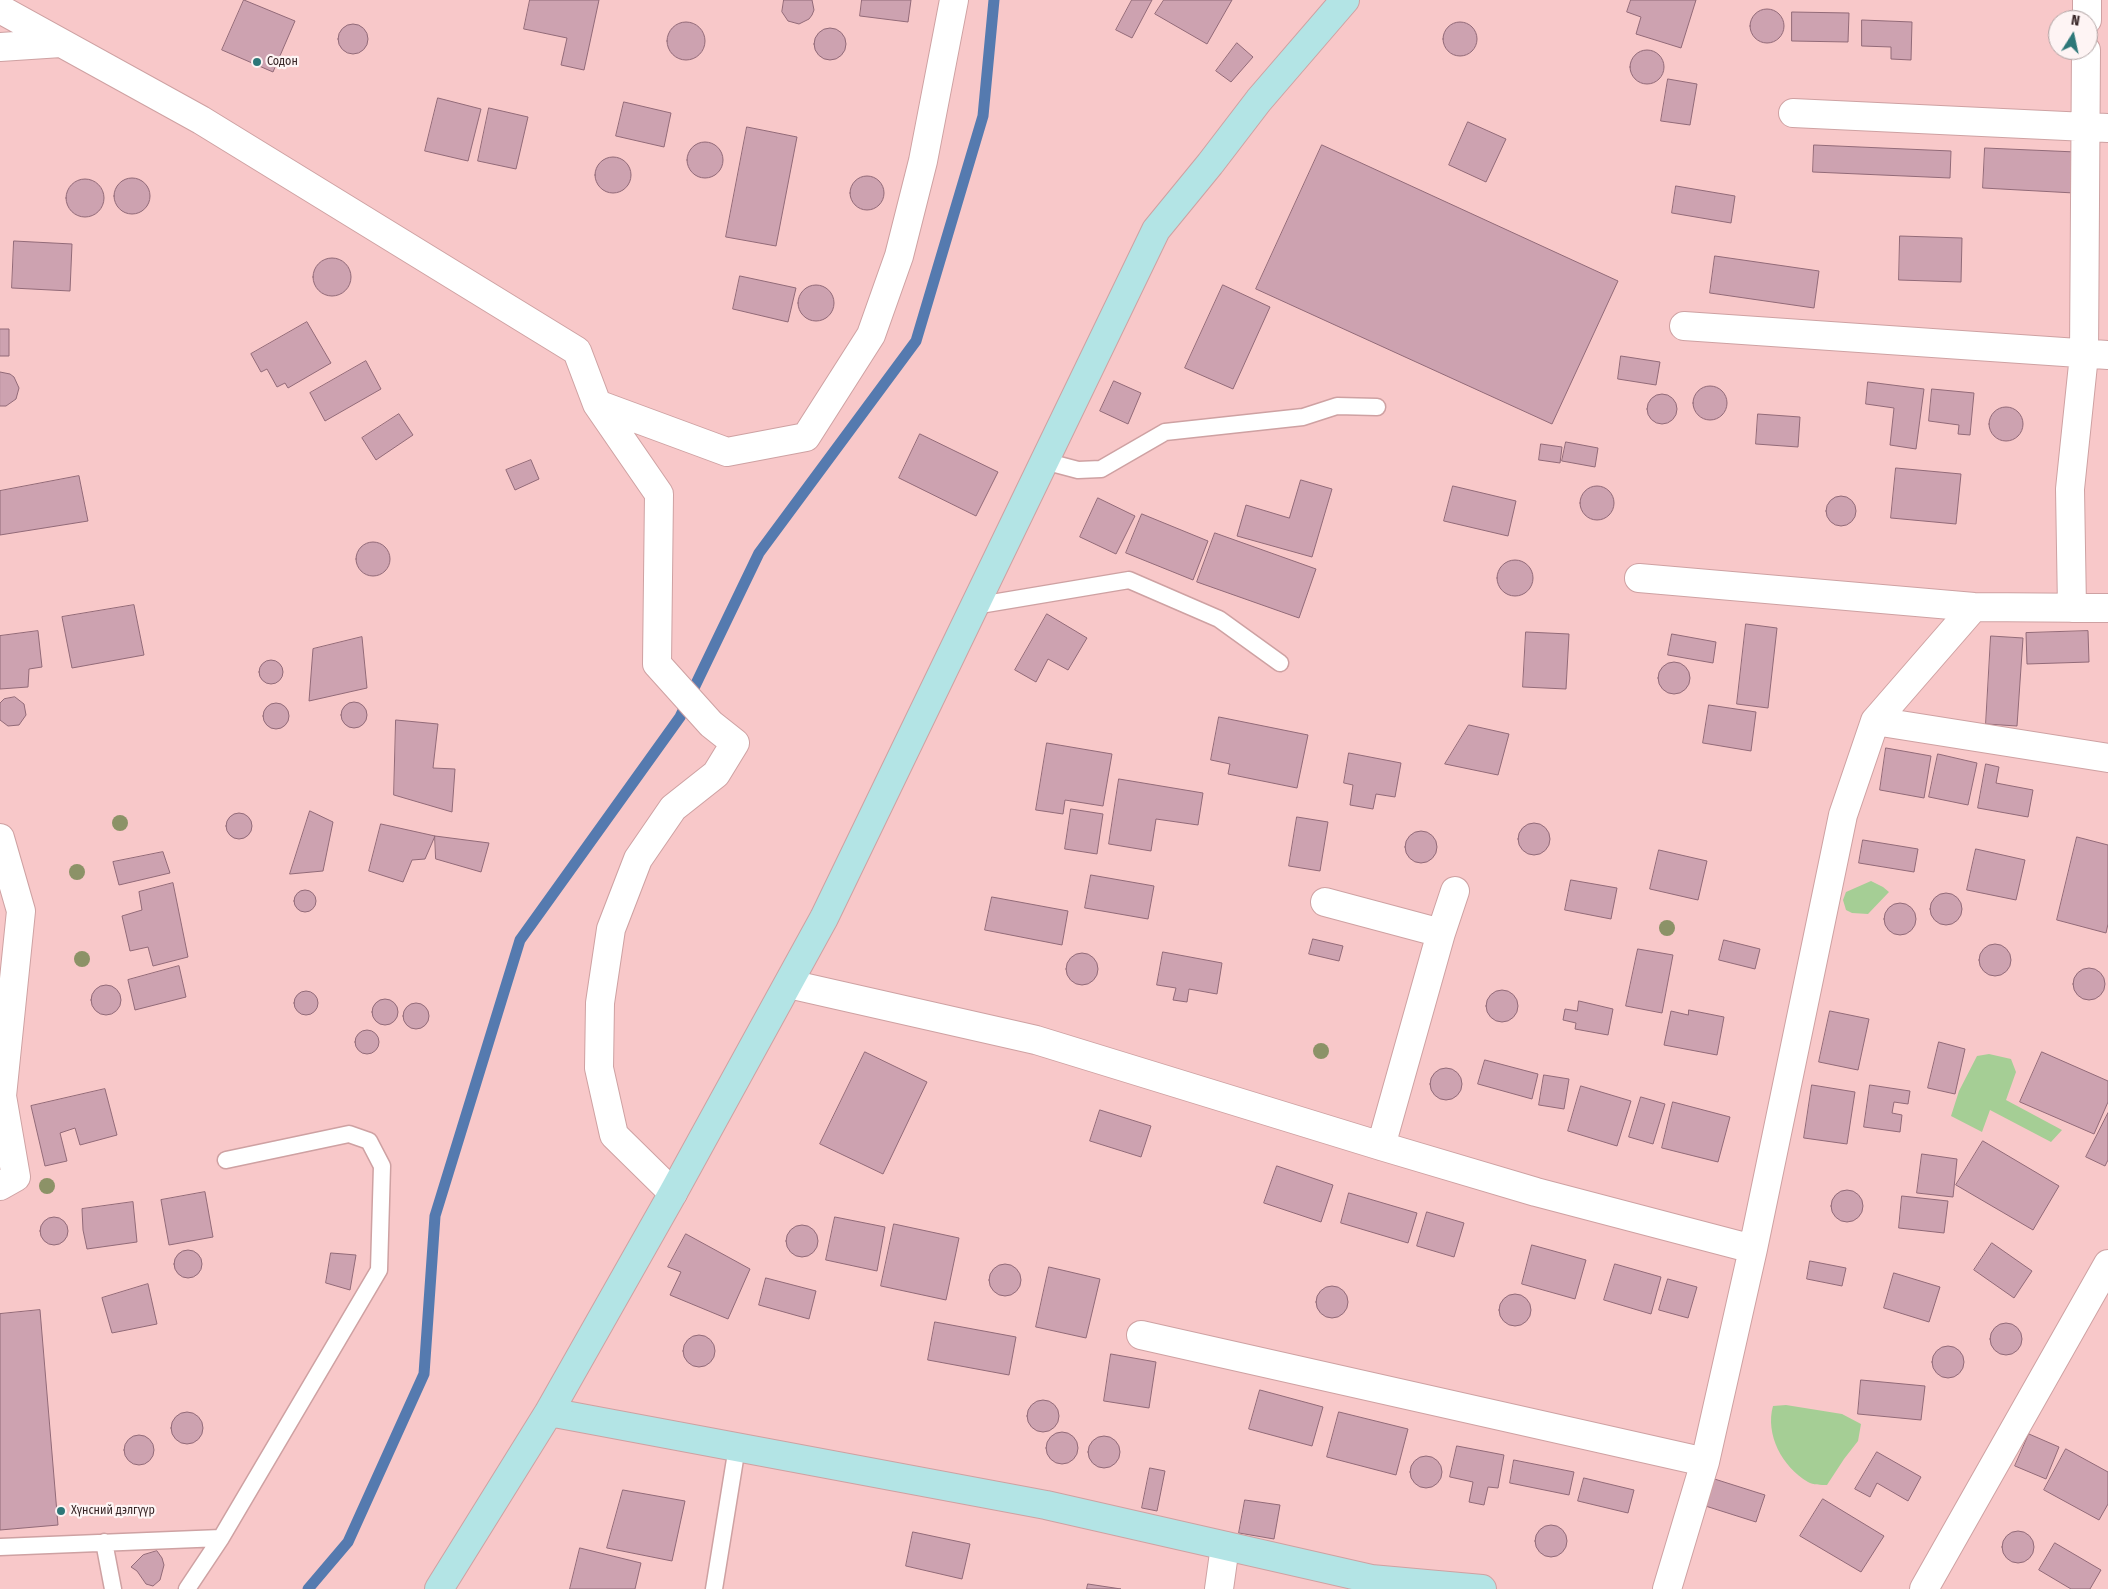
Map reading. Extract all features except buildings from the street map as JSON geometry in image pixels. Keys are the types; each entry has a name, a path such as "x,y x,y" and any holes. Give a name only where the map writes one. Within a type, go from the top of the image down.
{"street":[{"path":"598,404 727,452 806,437 871,335 899,256 923,161 954,0"},
{"path":"439,1589 549,1412 673,1193 824,918 1156,230 1259,100 1345,0"},
{"path":"0,10 201,120 576,351 598,404 659,494 657,664 711,724 736,743 716,774 673,808 638,859 612,929 600,1003 599,1068 614,1136 673,1193"},
{"path":"0,47 61,43"},
{"path":"2072,608 2070,489 2096,355 2097,128 2087,60"},
{"path":"1793,113 2097,128"},
{"path":"1684,326 2096,355"},
{"path":"1639,578 1974,607 2108,608"},
{"path":"1668,1589 1705,1462 1753,1249 1843,815 1875,722 1974,607"},
{"path":"1875,722 2108,758"},
{"path":"0,838 21,911 2,1096 16,1177 0,1186"},
{"path":"1381,1146 1441,933 1455,891"},
{"path":"1325,902 1441,933"},
{"path":"789,984 1036,1040 1536,1192 1753,1249"},
{"path":"1924,1589 2108,1264"},
{"path":"1140,1335 1705,1462"},
{"path":"549,1412 1046,1505 1372,1578 1482,1589"},
{"path":"1219,1589 1226,1546"}],"lane":[{"path":"1044,461 1078,470 1102,469 1165,432 1303,417 1337,406 1377,407"},
{"path":"974,606 1129,580 1219,619 1280,663"},
{"path":"187,1589 221,1538 378,1270 382,1166 369,1141 349,1134 226,1160"},
{"path":"714,1589 737,1447"},
{"path":"0,1547 221,1538"},
{"path":"104,1542 113,1589"}],"green space":[{"path":"1871,881 1889,892 1868,914 1852,913 1846,910 1843,900 1846,892"},
{"path":"1989,1054 2011,1059 2016,1072 2006,1100 2062,1130 2051,1142 1990,1110 1982,1132 1951,1116 1959,1091 1977,1056"},
{"path":"1786,1405 1842,1414 1861,1424 1858,1441 1827,1485 1817,1485 1808,1482 1790,1468 1783,1459 1771,1428 1771,1417 1773,1406"}],"waterway":[{"path":"308,1589 348,1542 424,1374 435,1216 520,940 680,717 759,553 916,341 983,116 994,0"}],"place":[{"name":"Содон","path":"257,62"},
{"name":"Хүнсний дэлгүүр","path":"61,1511"}]}
